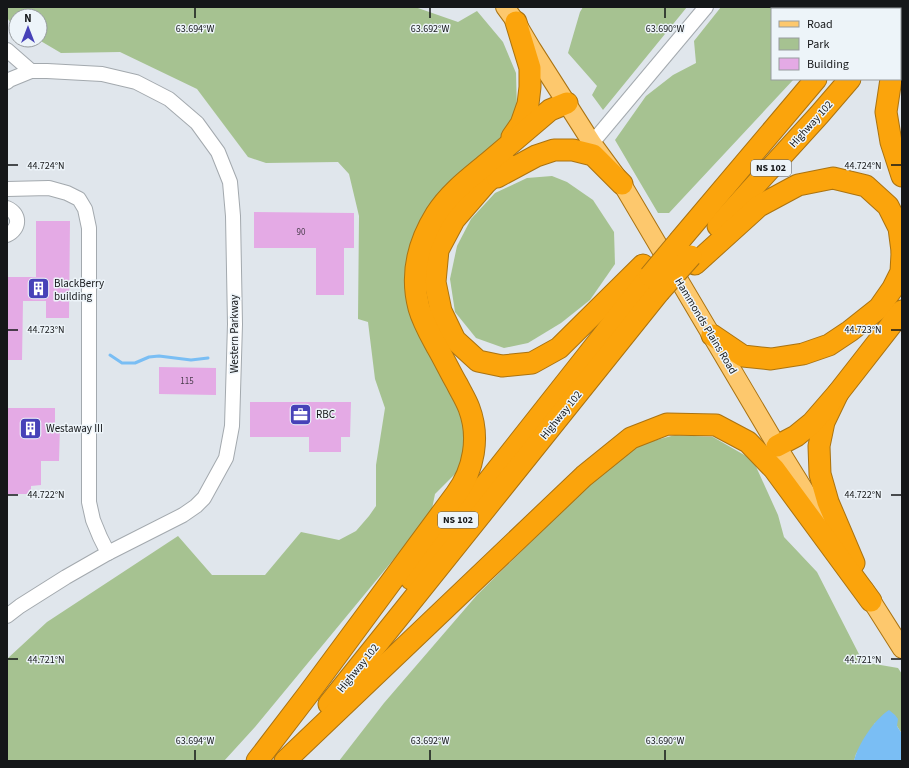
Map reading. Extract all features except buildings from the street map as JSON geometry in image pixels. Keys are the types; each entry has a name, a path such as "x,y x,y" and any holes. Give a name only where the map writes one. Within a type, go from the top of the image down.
{"highway":[{"path":"504,149 521,124 528,104 530,87 530,68 511,14"},
{"name":"Highway 102","path":"264,761 685,247 815,80"},
{"name":"Highway 102","path":"685,247 819,116 849,80"},
{"path":"891,80 886,112 891,142 902,176"},
{"path":"257,761 456,494 468,473 473,457 475,442 474,428 470,411 423,319 419,308 416,291 416,266 423,239 445,201 457,188 550,110 567,103"},
{"path":"567,103 556,120 486,184 454,220 438,250 435,282 441,311 455,340 478,361 502,366 532,362 559,348 654,283 685,247 798,185 833,178 866,186 888,206 899,228 902,252 901,272 893,288 879,308 850,331 828,345 803,354 771,359 743,356 712,335"},
{"path":"486,184 516,166 536,156 554,150 573,150 594,156 622,184"},
{"name":"Highway 102","path":"284,761 618,343 654,283"},
{"path":"777,446 796,436 812,423 838,394 902,311"},
{"path":"838,394 824,422 819,446 820,474 828,502 869,597"},
{"path":"284,761 584,476 631,438 667,424 716,425 748,442 774,469 869,597"}],"main road":[{"name":"Hammonds Plains Road","path":"511,14 592,143 622,184 777,446 869,597 902,647"}],"street":[{"path":"592,143 706,7"},
{"path":"7,50 31,71"},
{"name":"Western Parkway","path":"7,616 66,577 108,553 183,515 204,498 226,458 232,426 235,324 233,216 230,182 218,152 197,123 169,99 136,82 102,74 31,71 8,80"},
{"path":"7,188 49,188 67,192 79,199 85,210 89,228 90,502 93,520 108,553"},
{"path":"7,208 15,214 17,224 12,232 7,235"}],"green space":[{"path":"7,7 415,7 458,22 477,11 503,42 516,73 517,112 495,147 410,297 421,340 448,384 469,430 462,467 435,494 431,514 255,727 224,761 7,761 7,659 47,622 178,536 212,575 265,575 301,532 339,540 356,531 369,516 376,506 376,465 385,408 375,379 368,322 358,319 359,216 349,174 338,162 266,163 248,157 197,89 120,52 61,53 48,45 48,8 8,8 8,19"},
{"path":"583,7 687,7 603,110 592,95 597,86 568,53 580,12"},
{"path":"721,7 861,7 771,8 771,80 793,80 669,213 658,213 615,140 646,96 673,75 696,63 694,41"},
{"path":"552,176 567,182 593,200 614,232 615,264 590,300 561,323 528,343 504,348 476,338 455,312 450,279 457,246 471,219 495,193 527,178"},
{"path":"675,435 713,437 753,460 778,515 784,537 817,572 863,662 898,668 902,674 902,734 897,726 875,723 856,754 854,761 339,761 384,703 477,595 558,515 599,476 638,445"}],"water":[{"path":"889,710 898,719 897,726 902,734 902,761 854,761 859,747 867,733 883,714"}],"waterway":[{"path":"110,355 122,363 135,363 149,357 159,356 191,360 208,358"}],"place":[{"name":"BlackBerry building","path":"38,289"},
{"name":"RBC","path":"300,414"},
{"name":"Westaway III","path":"31,428"}]}
